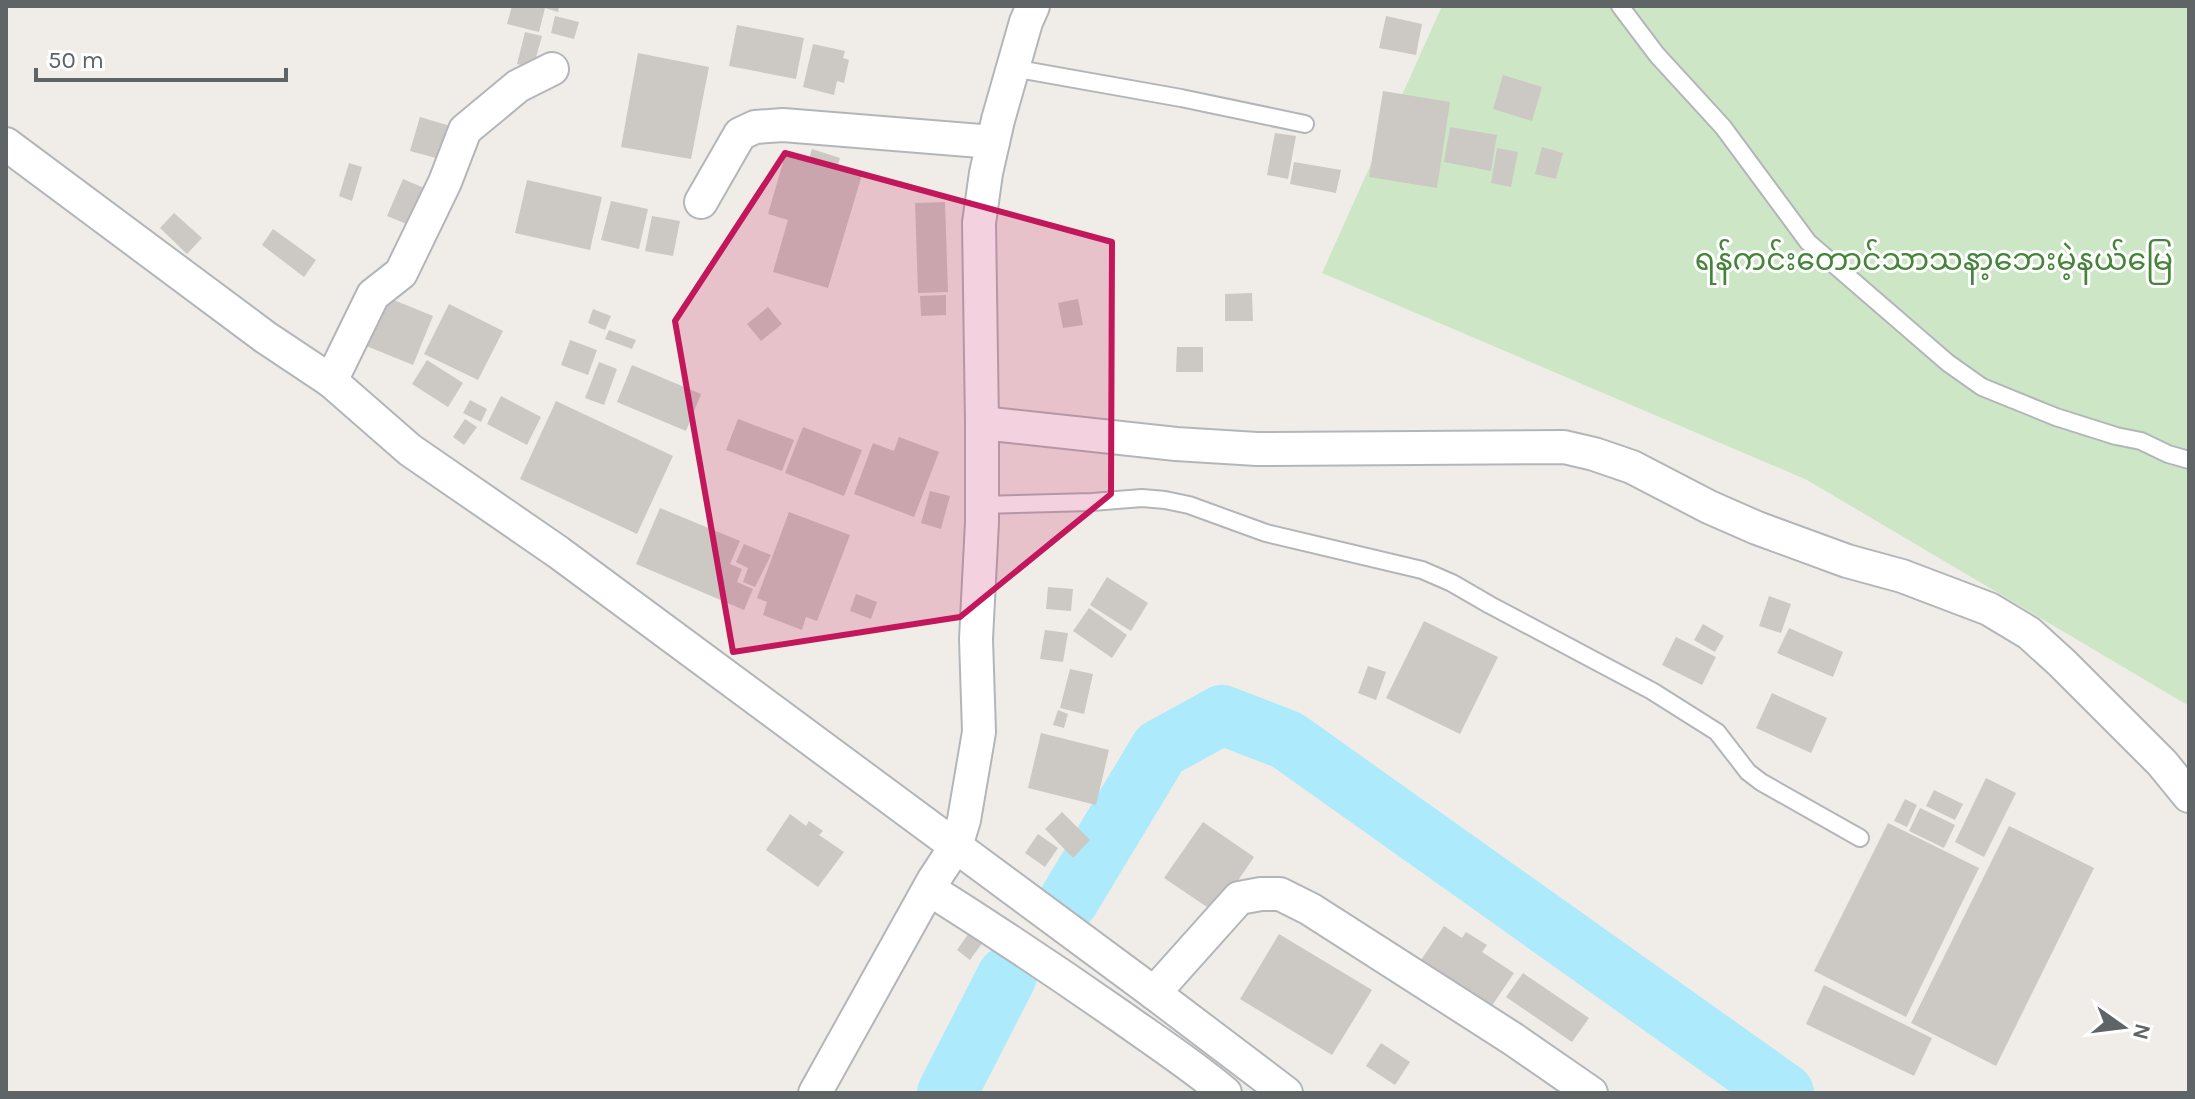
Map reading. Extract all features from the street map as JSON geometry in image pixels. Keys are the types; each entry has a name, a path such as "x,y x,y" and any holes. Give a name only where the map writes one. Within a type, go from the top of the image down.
{"street":[{"path":"815,1093 954,849 964,820 979,732 976,639 982,423 979,223 993,142 1012,68 1033,6"},
{"path":"331,381 373,295 401,273 445,182 465,130 518,86 552,69"},
{"path":"701,202 740,134 755,127 783,125 993,142"},
{"path":"6,144 265,337 331,381 410,450 558,552 1286,1093"},
{"path":"982,423 1176,444 1244,448 1564,447 1594,454 1632,467 1757,528 1847,561 1902,576 1989,609 2029,633 2062,663 2162,763 2189,796"},
{"path":"931,885 1184,1061 1225,1093"},
{"path":"1154,993 1239,898 1280,894 1310,909 1513,1039 1591,1093"}],"lane":[{"path":"1620,6 1657,55 1723,127 1808,242 1948,363 1982,387 2056,417 2141,441 2189,460"},
{"path":"1012,68 1305,124"},
{"path":"981,505 1142,498 1165,500 1189,505 1278,536 1422,570 1452,583 1652,691 1717,732 1748,772 1761,782 1860,838"}],"highlighted area":[{"path":"785,153 1112,242 1111,494 960,617 733,652 675,321"}],"green space":[{"name":"ရန်ကင်းတောင်သာသနာ့ဘေးမဲ့နယ်မြေ","path":"1442,6 2189,6 2189,706 1807,480 1322,273"}],"building":[{"path":"512,6 559,6 558,12 545,8 539,32 507,24"},
{"path":"555,16 579,22 574,39 551,33"},
{"path":"1386,16 1422,24 1416,55 1379,48"},
{"path":"737,25 804,38 796,79 729,66"},
{"path":"525,32 542,36 533,68 517,64"},
{"path":"813,44 845,51 843,58 849,60 844,83 837,81 834,95 803,87"},
{"path":"638,53 709,67 691,159 621,147"},
{"path":"1503,75 1542,87 1532,121 1493,109"},
{"path":"1383,91 1450,102 1437,188 1369,177"},
{"path":"420,117 457,128 447,161 410,151"},
{"path":"1450,127 1497,135 1491,171 1444,162"},
{"path":"1275,133 1296,136 1288,179 1267,175"},
{"path":"1542,147 1563,153 1556,179 1535,174"},
{"path":"1497,148 1518,152 1511,187 1491,183"},
{"path":"812,149 840,158 837,167 862,175 828,288 773,272 788,220 768,214 786,152 809,159"},
{"path":"1294,162 1341,170 1336,193 1290,184"},
{"path":"349,163 362,167 352,201 339,196"},
{"path":"403,179 429,190 414,227 387,216"},
{"path":"527,180 602,197 590,250 515,233"},
{"path":"611,201 648,209 639,249 601,240"},
{"path":"945,202 948,292 918,293 915,203"},
{"path":"174,213 202,238 187,254 160,228"},
{"path":"652,216 680,221 673,256 645,251"},
{"path":"273,229 316,260 304,277 262,245"},
{"path":"1252,293 1253,321 1225,321 1225,294"},
{"path":"946,295 946,315 921,316 920,296"},
{"path":"384,296 433,316 413,365 364,345"},
{"path":"1078,299 1083,325 1063,328 1058,303"},
{"path":"449,304 503,331 478,380 424,354"},
{"path":"768,307 782,324 761,341 747,324"},
{"path":"593,309 611,316 605,330 588,323"},
{"path":"609,330 636,340 632,349 605,339"},
{"path":"570,340 597,350 588,375 561,365"},
{"path":"1177,347 1203,347 1203,372 1176,372"},
{"path":"427,360 463,383 448,407 412,384"},
{"path":"599,362 617,369 604,405 585,398"},
{"path":"632,365 701,394 686,431 617,402"},
{"path":"501,396 541,417 527,445 487,424"},
{"path":"470,400 487,409 481,422 463,413"},
{"path":"556,401 673,456 637,534 520,479"},
{"path":"465,419 477,427 464,445 453,437"},
{"path":"738,419 794,440 782,471 726,450"},
{"path":"803,427 862,450 844,496 785,473"},
{"path":"899,437 939,452 914,517 854,494 873,443 894,451"},
{"path":"930,491 950,496 941,529 921,523"},
{"path":"660,508 740,541 730,564 742,569 737,582 753,589 744,610 636,564"},
{"path":"789,512 850,535 817,621 806,617 802,630 763,615 767,602 757,598"},
{"path":"744,544 771,555 755,587 743,582 748,568 736,562"},
{"path":"1107,577 1148,603 1131,631 1090,605"},
{"path":"1048,587 1073,589 1071,611 1046,609"},
{"path":"856,594 877,602 871,619 850,611"},
{"path":"1769,596 1791,604 1781,633 1759,626"},
{"path":"1089,608 1127,635 1112,658 1073,631"},
{"path":"1424,621 1498,657 1460,734 1386,698"},
{"path":"1703,624 1724,636 1715,652 1694,640"},
{"path":"1789,628 1843,652 1833,677 1777,653"},
{"path":"1045,630 1068,633 1063,662 1040,659"},
{"path":"1676,637 1716,657 1702,685 1662,665"},
{"path":"1368,666 1386,672 1376,700 1358,693"},
{"path":"1070,669 1093,674 1084,714 1060,708"},
{"path":"1772,693 1827,718 1811,753 1756,728"},
{"path":"1058,710 1068,714 1064,728 1053,725"},
{"path":"1041,733 1109,750 1096,805 1028,788"},
{"path":"1986,778 2016,793 1984,857 1955,842"},
{"path":"1934,790 1963,804 1955,820 1926,806"},
{"path":"1905,799 1917,805 1907,827 1894,821"},
{"path":"1920,808 1955,825 1944,848 1909,831"},
{"path":"1062,812 1090,840 1073,858 1045,829"},
{"path":"790,814 806,826 809,821 823,831 819,835 844,852 818,887 766,850"},
{"path":"1203,822 1254,857 1216,913 1164,878"},
{"path":"1888,823 1979,868 1906,1017 1814,971"},
{"path":"2009,826 2094,868 1996,1066 1911,1023"},
{"path":"1038,834 1058,848 1045,867 1025,853"},
{"path":"1444,926 1462,938 1466,932 1487,945 1482,952 1514,973 1491,1007 1421,960"},
{"path":"969,933 983,942 970,960 957,950"},
{"path":"1279,934 1372,990 1332,1055 1240,999"},
{"path":"1523,973 1589,1018 1572,1042 1506,997"},
{"path":"1824,985 1932,1038 1914,1076 1806,1024"},
{"path":"1381,1043 1410,1062 1395,1085 1366,1066"}],"waterway":[{"path":"1069,900 1160,749 1222,715 1287,740 1784,1093"},
{"path":"947,1093 1007,976"}]}
